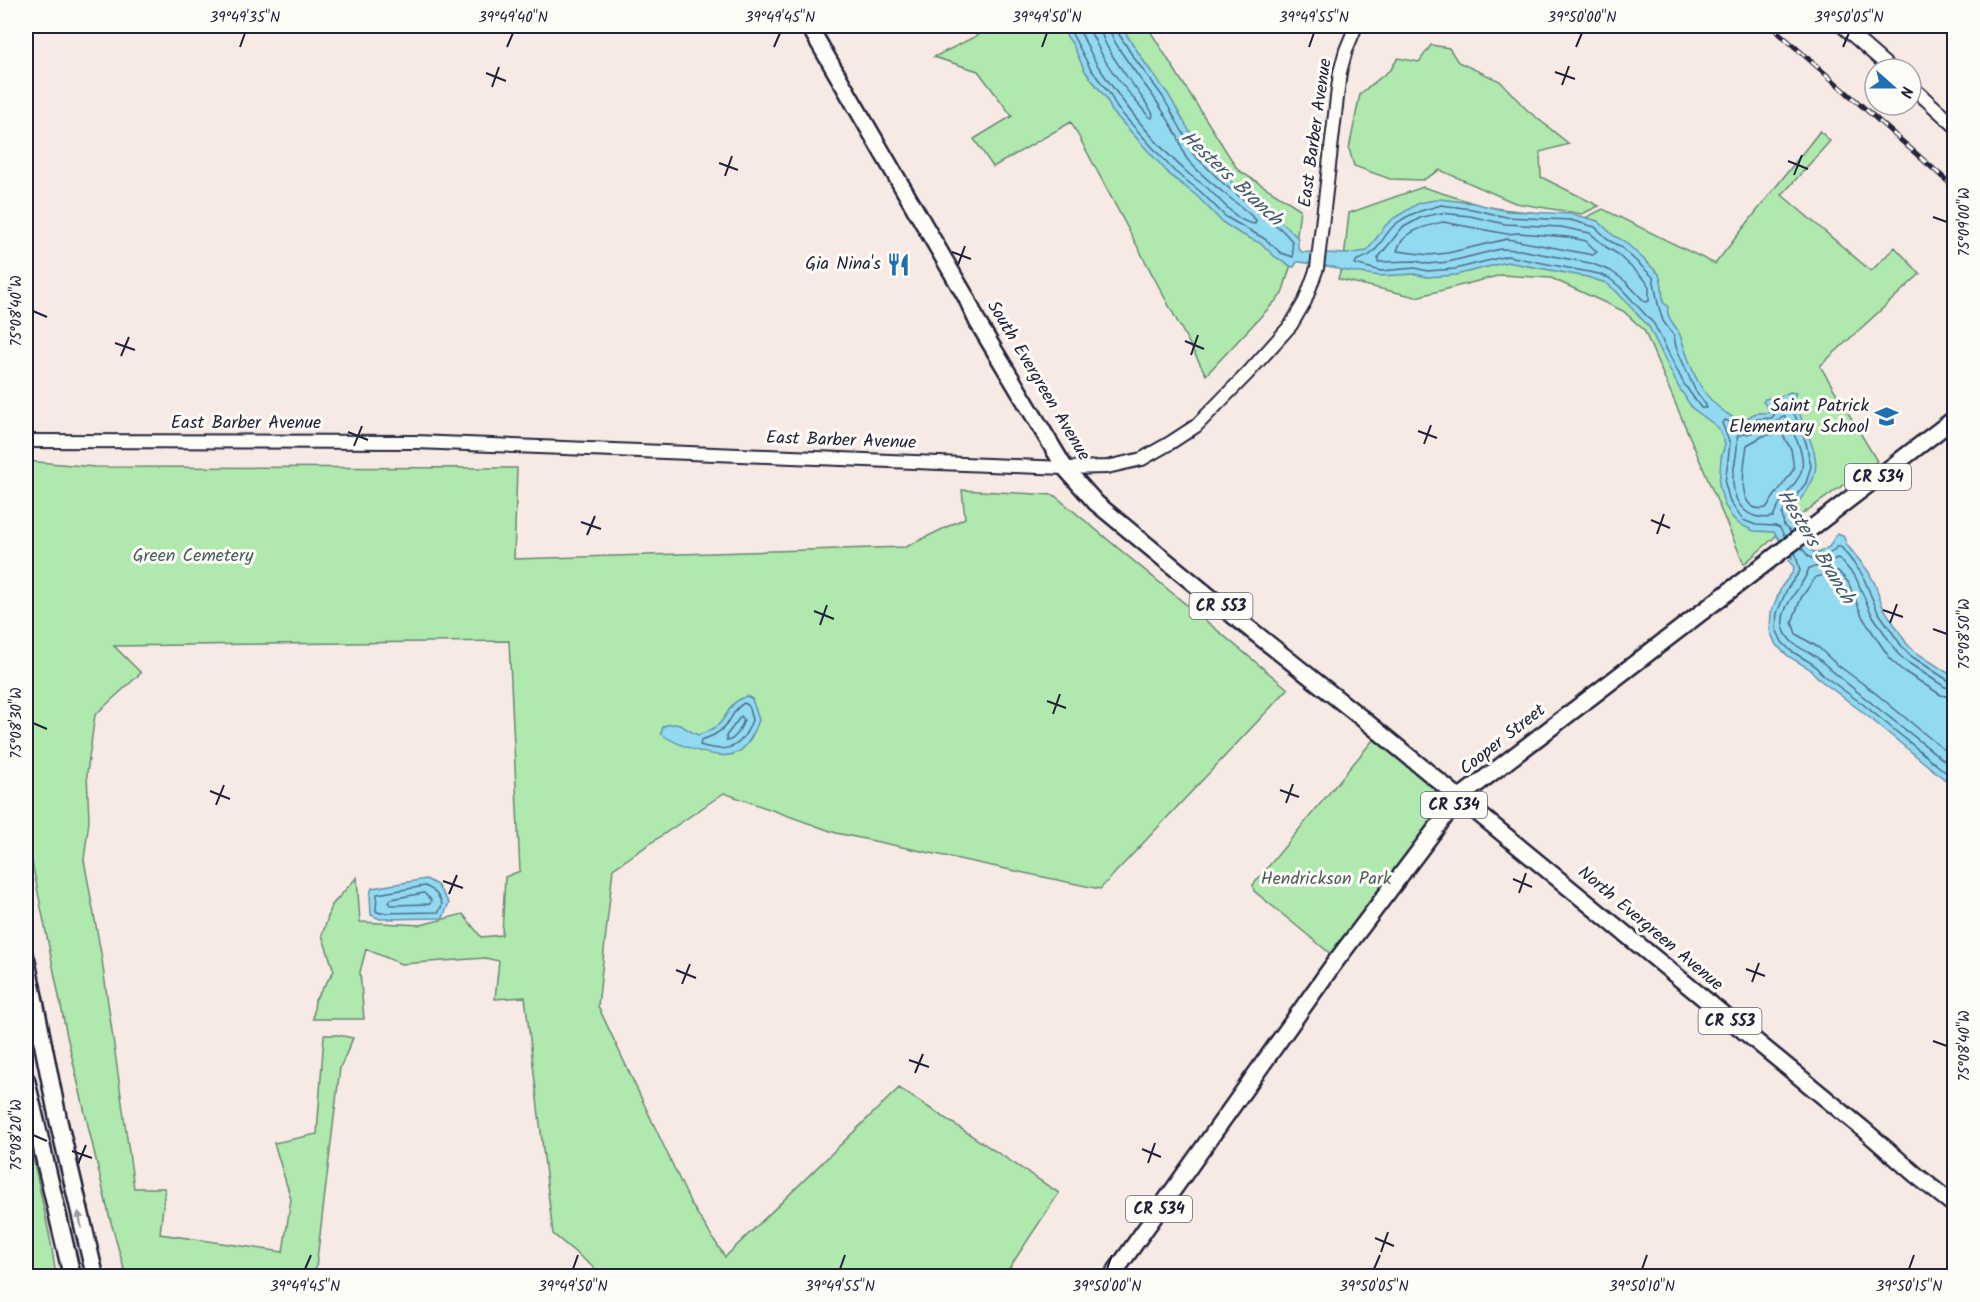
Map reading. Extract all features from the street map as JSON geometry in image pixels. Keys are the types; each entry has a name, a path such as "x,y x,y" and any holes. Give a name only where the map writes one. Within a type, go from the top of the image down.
{"highway":[{"path":"26,959 58,1119 95,1276"},
{"path":"26,1080 72,1276"}],"main road":[{"name":"South Evergreen Avenue","path":"809,26 966,297 978,323 1065,468 1095,502 1459,798"},
{"name":"Cooper Street","path":"1112,1276 1333,965 1459,798 1954,419"},
{"name":"North Evergreen Avenue","path":"1459,798 1954,1205"}],"street":[{"name":"East Barber Avenue","path":"26,441 435,443 1065,468 1107,467 1142,459 1157,452 1196,426 1291,325 1305,301 1317,267 1337,89 1346,50 1356,26"},
{"path":"1842,26 1877,57"},
{"path":"1923,97 1954,125"}],"green space":[{"path":"996,26 1147,26 1238,170 1300,209 1295,251 1282,294 1206,375 1071,122 993,167 974,139 1012,116 978,71 934,57"},
{"path":"1431,45 1449,48 1458,62 1500,81 1526,109 1569,144 1540,152 1541,177 1599,206 1582,214 1515,203 1440,170 1423,180 1390,179 1354,166 1349,149 1360,94 1391,69 1398,58 1419,62"},
{"path":"1820,131 1830,141 1782,195 1871,271 1895,247 1920,274 1820,366 1877,461 1794,520 1744,564 1644,330 1623,311 1551,278 1501,275 1416,297 1338,279 1344,259 1349,213 1423,187 1483,206 1501,209 1585,218 1603,209 1715,264"},
{"name":"Green Cemetery","path":"26,461 95,467 517,468 514,559 906,547 965,518 962,490 1054,495 1288,689 1100,889 836,833 724,793 613,869 598,1006 691,1204 725,1257 899,1088 1059,1193 1004,1276 604,1276 553,1234 525,997 495,999 499,961 485,958 401,964 366,949 360,972 364,1019 313,1019 315,1000 334,971 322,935 332,905 357,877 360,922 421,925 463,914 481,937 502,935 505,877 520,871 509,641 114,646 141,673 95,715 87,773 89,821 84,860 101,953 134,1188 165,1188 160,1234 283,1252 291,1199 274,1143 317,1134 324,1035 353,1038 340,1068 315,1276 126,1276 109,1215 67,1036 26,833"},
{"name":"Hendrickson Park","path":"1373,740 1378,740 1433,786 1438,796 1438,809 1338,954 1332,955 1254,891 1253,885"},
{"path":"26,1124 51,1243 56,1276 26,1276"}],"water":[{"path":"1060,26 1121,26 1168,94 1191,134 1197,150 1229,180 1286,226 1298,238 1298,248 1302,252 1346,254 1367,251 1385,226 1394,218 1419,203 1440,199 1473,203 1507,211 1572,214 1598,221 1614,236 1624,241 1659,274 1663,302 1668,307 1670,319 1680,335 1696,378 1716,405 1735,419 1743,421 1756,413 1768,413 1769,409 1763,402 1765,399 1790,392 1796,393 1793,400 1811,441 1816,464 1811,483 1788,515 1788,520 1816,554 1829,547 1837,533 1843,535 1847,545 1868,571 1883,607 1907,644 1954,677 1954,787 1820,680 1810,669 1788,656 1776,645 1770,631 1771,612 1782,586 1793,572 1794,567 1789,561 1792,558 1774,532 1754,531 1739,524 1732,517 1724,504 1719,485 1721,458 1725,444 1719,429 1692,408 1678,386 1649,327 1616,291 1606,283 1587,277 1507,262 1456,275 1427,277 1415,274 1380,276 1300,262 1292,267 1274,256 1262,244 1222,222 1197,196 1170,175 1112,111 1106,98 1085,71 1073,45"},
{"path":"747,696 752,699 759,720 753,735 739,752 726,755 707,753 676,743 661,734 663,726 669,724 682,726 698,735 710,730 720,723 733,704"},
{"path":"426,879 437,885 449,903 443,918 380,919 371,915 372,888"}],"railway":[{"path":"1771,26 1954,187"}],"place":[{"name":"Gia Nina's","path":"899,264"},
{"name":"Saint Patrick Elementary School","path":"1887,416"}],"water label":[{"name":"Hesters Branch","path":"1231,179"},
{"name":"Hesters Branch","path":"1815,547"}]}
